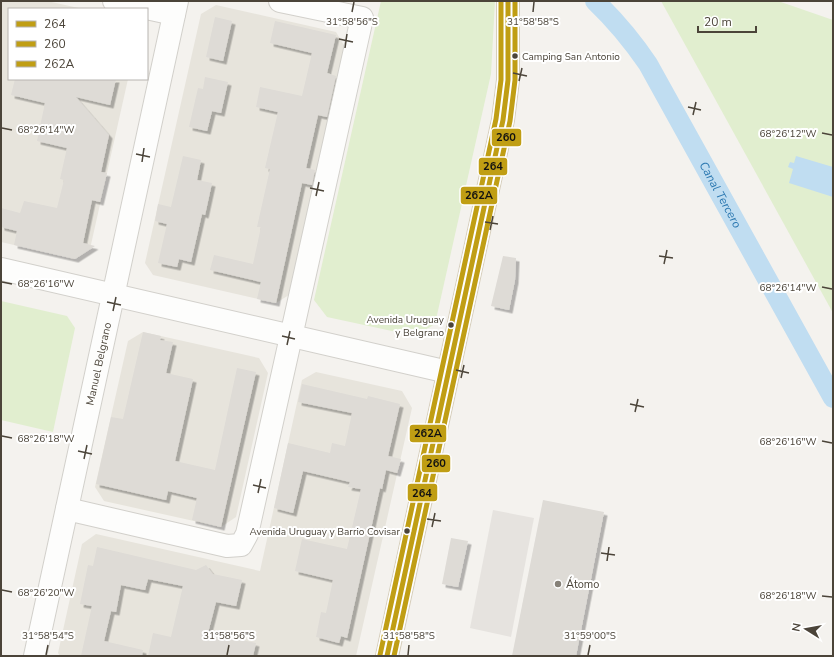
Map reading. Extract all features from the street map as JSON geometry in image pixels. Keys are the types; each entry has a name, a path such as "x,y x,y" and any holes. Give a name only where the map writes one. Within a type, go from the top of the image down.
{"main road":[{"path":"387,656 503,120 508,80 508,1"}],"street":[{"path":"114,1 176,8"},
{"path":"67,509 227,546 241,545 247,534 362,18 280,1"},
{"name":"Manuel Belgrano","path":"35,656 176,8"},
{"path":"1,270 448,372"}],"shaded area":[{"path":"1,1 47,1 78,8 8,8 8,80 128,80 90,249 75,259 1,242"},
{"path":"216,5 336,32 345,47 289,295 276,303 153,275 145,263 201,14"},
{"path":"143,332 259,358 268,373 236,517 221,527 104,501 95,487 128,341"},
{"path":"316,372 402,391 412,408 356,656 60,656 58,653 82,544 96,534 260,571 302,380"},
{"path":"493,510 534,518 511,637 470,628"}],"green space":[{"path":"381,1 495,1 491,74 435,324 415,336 327,317 314,300"},
{"path":"661,1 778,1 833,20 833,313"},
{"path":"1,301 67,316 75,328 53,432 1,420"}],"water":[{"path":"796,156 833,167 833,197 789,183 793,169 788,167 790,162 794,163"}],"building":[{"path":"215,17 232,21 223,61 206,57"},
{"path":"275,21 336,35 327,73 336,76 327,117 318,115 306,168 315,170 312,185 302,183 276,303 257,299 261,282 210,270 214,255 253,264 261,227 257,227 270,169 265,168 278,112 256,107 260,87 302,96 312,53 270,43"},
{"path":"205,77 228,82 221,113 212,111 207,131 189,127 198,88 203,89"},
{"path":"15,80 116,80 110,105 76,97 109,135 101,172 107,173 100,202 92,200 83,243 95,246 75,259 14,245 17,231 1,227 1,208 20,213 24,201 57,208 64,180 60,179 67,148 37,141 45,103 11,95"},
{"path":"183,156 201,160 197,180 212,183 205,215 202,214 191,262 179,259 177,267 158,263 167,224 155,221 158,204 171,207"},
{"path":"503,256 516,258 515,280 509,310 491,306"},
{"path":"143,332 161,336 160,340 173,342 166,373 193,379 175,461 215,470 237,368 256,372 221,527 192,520 197,498 168,491 166,500 96,484 111,417 123,419"},
{"path":"302,384 367,399 368,396 400,404 388,456 401,459 397,473 386,470 382,489 380,488 347,638 341,636 339,643 316,637 321,612 326,613 333,580 295,571 302,539 347,549 361,489 348,487 350,482 303,471 293,513 274,508 288,443 330,453 332,443 345,446 352,413 298,402"},
{"name":"Átomo","path":"543,500 604,512 576,656 512,656"},
{"path":"451,538 468,541 458,587 442,584"},
{"path":"97,547 196,570 206,565 213,574 242,580 236,606 216,602 208,633 256,643 253,656 148,656 153,633 171,637 183,586 148,579 145,590 121,585 116,612 111,611 104,641 143,650 142,656 81,656 92,606 80,604 88,565 93,566"}],"waterway":[{"name":"Canal Tercero","path":"595,1 623,31 648,64 833,398"}],"transit line":[{"name":"262A","path":"380,655 496,119 501,80 501,1"},
{"name":"264","path":"387,656 503,120 508,80 508,1"},
{"name":"260","path":"394,656 510,121 515,80 515,1"}],"place":[{"name":"Camping San Antonio","path":"515,56"},
{"name":"Avenida Uruguay y Belgrano","path":"451,325"},
{"name":"Avenida Uruguay y Barrio Covisar","path":"407,531"},
{"name":"Átomo","path":"558,584"}]}
